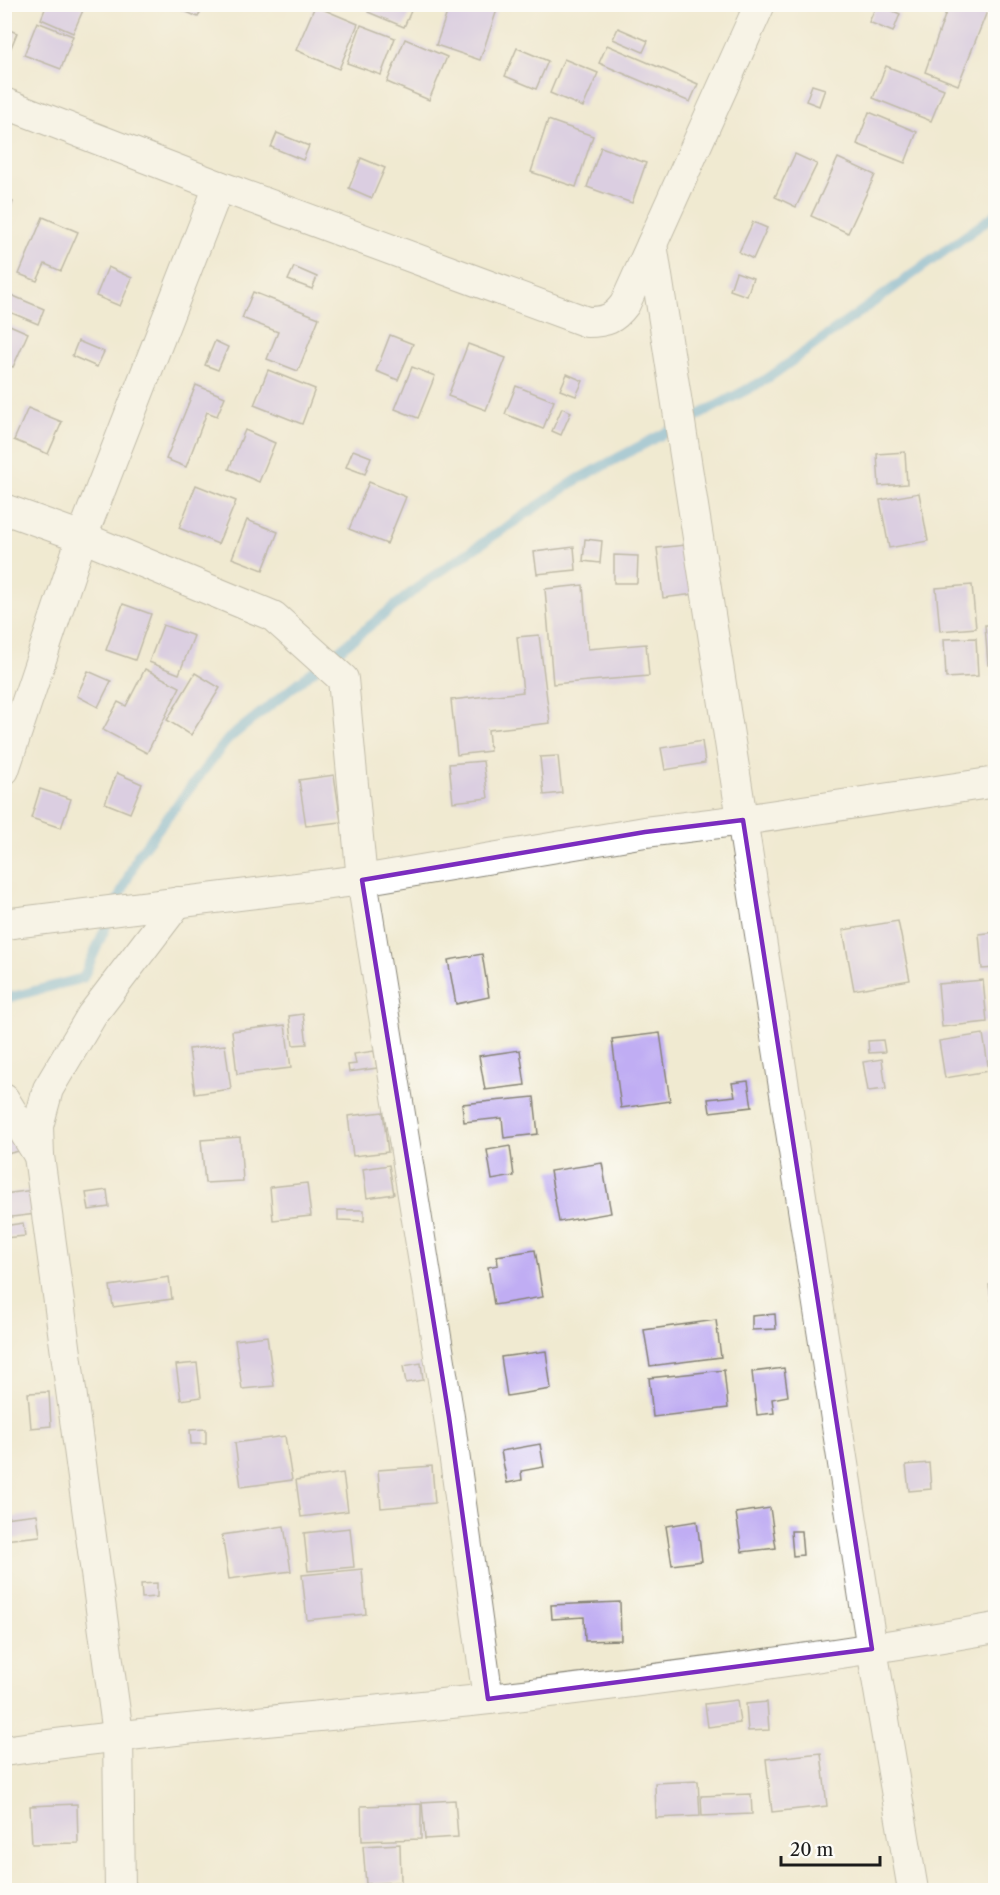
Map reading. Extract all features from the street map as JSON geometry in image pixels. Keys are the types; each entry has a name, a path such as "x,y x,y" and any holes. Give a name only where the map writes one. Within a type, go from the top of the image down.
{"street":[{"path":"4,103 219,186 587,322 603,322 617,316 652,244 760,4"},
{"path":"4,770 82,537 219,186"},
{"path":"652,244 872,1649 913,1890"},
{"path":"4,509 82,537 273,616 343,679 362,880 449,1417 489,1699"},
{"path":"4,924 362,880 645,831 742,820 996,782"},
{"path":"120,1890 118,1734 39,1156 38,1126 48,1089 92,1015 178,902"},
{"path":"4,1099 39,1156"},
{"path":"4,1751 118,1734 489,1699 872,1649 996,1628"}],"highlighted area":[{"path":"743,820 872,1649 488,1699 449,1417 362,880 645,832"}],"building":[{"path":"47,4 76,4 84,8 73,33 41,19"},
{"path":"184,4 204,4 198,17 182,10"},
{"path":"371,4 414,4 404,27 368,12"},
{"path":"450,4 498,7 480,60 436,45"},
{"path":"877,4 900,14 893,32 869,22"},
{"path":"949,4 990,4 958,85 925,72"},
{"path":"315,6 358,24 339,69 296,50"},
{"path":"37,22 73,36 61,69 24,55"},
{"path":"361,25 395,38 381,75 347,63"},
{"path":"4,28 17,33 10,50 4,48"},
{"path":"618,28 648,41 643,52 613,39"},
{"path":"405,39 447,57 429,100 387,82"},
{"path":"607,45 698,84 690,102 599,63"},
{"path":"517,48 548,61 536,89 505,76"},
{"path":"564,59 598,73 583,107 550,93"},
{"path":"886,66 944,89 931,121 873,98"},
{"path":"812,85 825,89 819,106 806,101"},
{"path":"869,112 917,132 905,163 857,144"},
{"path":"548,120 593,136 576,187 531,172"},
{"path":"277,133 309,146 303,160 271,147"},
{"path":"601,147 646,163 632,203 587,187"},
{"path":"795,154 817,164 796,207 775,197"},
{"path":"361,158 385,168 372,198 349,188"},
{"path":"838,158 875,175 848,233 811,216"},
{"path":"4,198 13,202 5,223 4,223"},
{"path":"43,217 78,232 61,271 45,264 37,281 19,274"},
{"path":"753,222 767,228 753,259 739,252"},
{"path":"108,267 132,278 120,306 96,296"},
{"path":"294,267 317,277 312,289 288,280"},
{"path":"736,272 753,278 747,296 730,290"},
{"path":"253,292 319,318 298,371 267,359 278,332 242,318"},
{"path":"11,295 44,309 38,324 5,310"},
{"path":"5,323 28,333 13,367 5,364"},
{"path":"390,335 413,344 398,380 376,371"},
{"path":"78,341 104,352 97,367 72,356"},
{"path":"215,341 228,347 218,370 205,365"},
{"path":"468,344 506,358 486,410 448,396"},
{"path":"412,367 435,376 418,418 395,409"},
{"path":"268,370 315,389 302,424 254,405"},
{"path":"567,374 583,381 576,396 560,390"},
{"path":"196,385 225,397 217,416 207,412 186,467 166,459"},
{"path":"516,386 554,401 543,429 505,414"},
{"path":"28,408 62,422 48,454 14,440"},
{"path":"562,408 571,412 561,435 552,431"},
{"path":"245,430 275,443 259,482 229,469"},
{"path":"353,450 371,457 365,474 346,467"},
{"path":"905,452 907,484 879,486 877,454"},
{"path":"369,482 406,497 387,544 349,529"},
{"path":"196,485 236,501 218,544 179,528"},
{"path":"919,493 928,541 889,548 880,500"},
{"path":"247,520 278,532 263,570 232,558"},
{"path":"585,539 602,541 600,563 583,561"},
{"path":"696,544 702,593 663,598 657,548"},
{"path":"574,547 576,570 537,574 534,552"},
{"path":"614,555 638,556 637,583 614,583"},
{"path":"583,585 588,649 646,644 649,676 553,684 545,589"},
{"path":"972,585 976,628 940,631 936,588"},
{"path":"123,604 151,614 135,660 106,650"},
{"path":"163,625 194,636 179,674 149,662"},
{"path":"985,625 996,625 996,665 988,665"},
{"path":"539,635 550,723 488,730 490,751 457,755 451,700 523,692 517,637"},
{"path":"976,638 978,676 946,678 944,639"},
{"path":"145,669 180,687 147,753 103,730 118,702 126,706"},
{"path":"88,671 111,681 98,707 77,696"},
{"path":"195,673 220,688 191,735 167,720"},
{"path":"702,741 705,763 665,770 661,748"},
{"path":"558,756 562,793 544,795 540,757"},
{"path":"483,761 488,798 453,802 449,764"},
{"path":"117,773 142,784 130,813 105,803"},
{"path":"334,775 341,822 306,826 299,780"},
{"path":"40,789 71,799 61,828 31,818"},
{"path":"898,921 910,980 854,990 843,930"},
{"path":"996,932 996,968 982,969 979,934"},
{"path":"482,954 489,997 456,1004 448,960"},
{"path":"983,980 987,1022 942,1027 938,984"},
{"path":"303,1014 307,1044 293,1045 289,1016"},
{"path":"285,1025 291,1068 237,1074 232,1031"},
{"path":"660,1033 670,1101 621,1108 612,1039"},
{"path":"983,1034 989,1071 945,1078 939,1041"},
{"path":"883,1040 885,1052 869,1053 868,1041"},
{"path":"225,1045 231,1089 195,1094 189,1049"},
{"path":"520,1050 525,1085 485,1090 479,1056"},
{"path":"374,1051 377,1068 349,1072 348,1065 356,1064 354,1054"},
{"path":"882,1059 886,1089 868,1091 863,1062"},
{"path":"748,1081 752,1107 710,1112 708,1099 735,1096 732,1083"},
{"path":"534,1097 538,1134 504,1138 502,1118 464,1122 462,1104"},
{"path":"383,1112 388,1152 353,1156 348,1116"},
{"path":"240,1137 243,1181 205,1183 201,1140"},
{"path":"21,1138 24,1150 6,1154 4,1141"},
{"path":"510,1146 514,1176 492,1180 487,1150"},
{"path":"602,1163 611,1213 559,1222 550,1171"},
{"path":"389,1165 394,1194 367,1198 363,1169"},
{"path":"307,1183 311,1216 273,1220 270,1187"},
{"path":"33,1190 36,1214 4,1218 4,1194"},
{"path":"107,1190 109,1207 89,1210 86,1193"},
{"path":"338,1210 364,1210 364,1221 338,1220"},
{"path":"23,1223 25,1236 4,1238 4,1226"},
{"path":"535,1250 543,1297 494,1305 488,1267 498,1265 497,1256"},
{"path":"169,1277 172,1299 113,1307 110,1286"},
{"path":"996,1284 996,1317 994,1317 989,1285"},
{"path":"775,1314 776,1329 752,1330 752,1316"},
{"path":"716,1320 721,1357 650,1366 644,1330"},
{"path":"267,1336 274,1386 242,1389 235,1340"},
{"path":"546,1351 551,1389 507,1396 501,1357"},
{"path":"197,1363 201,1397 181,1400 176,1365"},
{"path":"421,1363 423,1380 406,1383 403,1366"},
{"path":"784,1368 788,1396 772,1399 774,1413 757,1415 752,1372"},
{"path":"724,1370 728,1408 653,1417 649,1378"},
{"path":"49,1392 51,1426 31,1428 28,1393"},
{"path":"206,1429 206,1444 191,1444 190,1430"},
{"path":"285,1436 292,1480 241,1487 235,1443"},
{"path":"540,1444 544,1467 521,1471 522,1480 507,1483 501,1451"},
{"path":"929,1463 931,1489 909,1491 906,1465"},
{"path":"432,1466 435,1503 381,1508 378,1470"},
{"path":"343,1473 348,1511 301,1517 296,1480"},
{"path":"770,1508 776,1548 742,1552 736,1513"},
{"path":"37,1514 40,1536 4,1540 4,1518"},
{"path":"697,1521 702,1561 672,1565 666,1526"},
{"path":"284,1526 291,1571 229,1579 222,1535"},
{"path":"350,1528 354,1567 308,1571 304,1533"},
{"path":"791,1531 801,1531 803,1555 793,1556"},
{"path":"362,1569 366,1614 307,1620 302,1575"},
{"path":"157,1583 157,1597 142,1598 141,1584"},
{"path":"620,1602 621,1640 585,1641 584,1617 552,1619 551,1605"},
{"path":"737,1700 740,1723 708,1727 705,1704"},
{"path":"767,1702 769,1730 748,1731 746,1704"},
{"path":"821,1753 827,1806 772,1812 766,1759"},
{"path":"698,1781 700,1816 656,1818 655,1783"},
{"path":"751,1794 752,1814 702,1816 701,1796"},
{"path":"455,1800 458,1837 425,1839 422,1802"},
{"path":"77,1804 78,1843 32,1844 30,1806"},
{"path":"421,1804 421,1839 362,1841 361,1806"},
{"path":"400,1844 401,1882 366,1884 363,1846"}],"waterway":[{"path":"4,999 83,978 138,855 228,739 426,581 578,479 767,379 996,214"}]}
